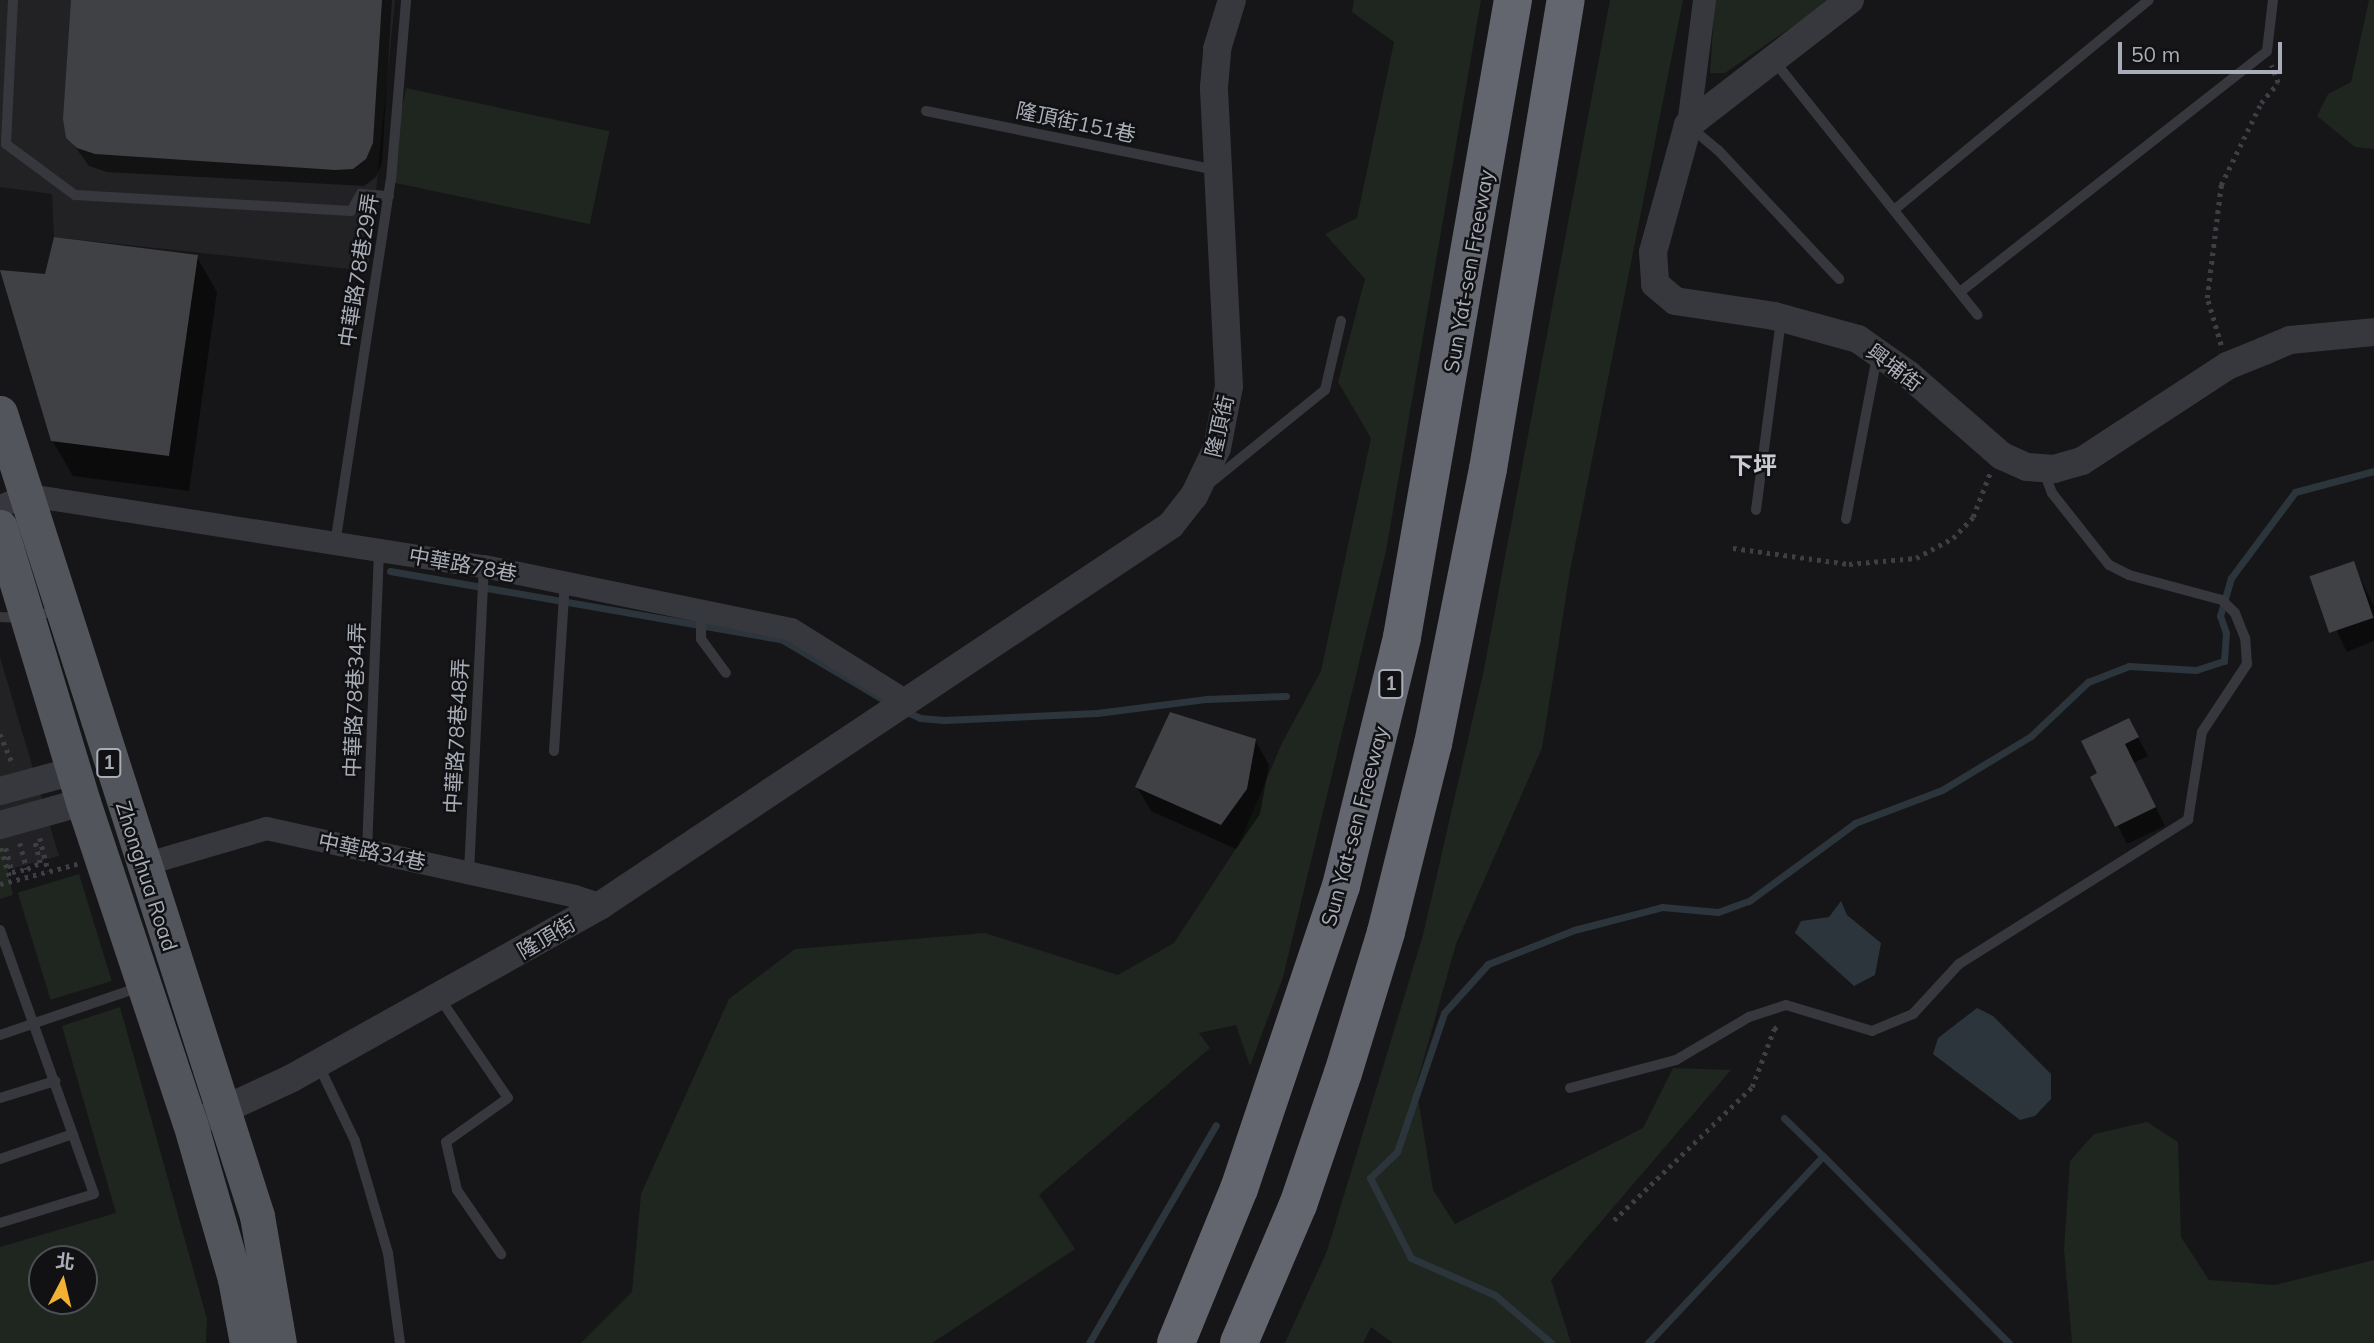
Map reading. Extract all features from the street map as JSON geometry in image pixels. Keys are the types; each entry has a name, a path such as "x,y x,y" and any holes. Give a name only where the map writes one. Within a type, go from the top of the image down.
{"highway":[{"name":"Sun Yat-sen Freeway","path":"1176,1343 1239,1189 1341,886 1402,637 1513,0"},
{"path":"1239,1343 1298,1205 1343,1073 1386,932 1433,744 1490,455 1566,0"}],"main road":[{"name":"Zhonghua Road","path":"0,413 13,500 61,609 203,1055 225,1112 262,1241 279,1343"},
{"name":"Zhonghua Road","path":"0,527 14,617 78,786 190,1123 235,1279 247,1343"}],"street":[{"name":"隆頂街","path":"190,1123 225,1112 318,1064 601,905 906,701 1127,558 1171,524 1194,496 1217,448 1229,386 1229,318 1219,171 1217,49 1232,0"},
{"name":"興埔街","path":"1704,0 1688,125 1653,252 1655,284 1675,301 1695,307 1782,317 1831,328 1878,352 2002,456 2042,468 2082,461 2227,366 2290,340 2374,332"},
{"path":"1688,125 1850,0"},
{"name":"中華路78巷","path":"13,500 484,566 565,585 791,629 906,701"},
{"path":"8,782 78,786"},
{"path":"1,829 78,786"},
{"name":"中華路34巷","path":"144,864 248,829 265,828 469,872 601,905"}],"lane":[{"path":"13,0 6,144 75,195 351,211 361,194 389,197"},
{"name":"中華路78巷29弄","path":"335,544 389,197 406,0"},
{"path":"1894,210 2149,0"},
{"path":"1960,292 2267,51 2273,0"},
{"path":"1773,60 1978,315"},
{"name":"隆頂街151巷","path":"926,111 1219,171"},
{"path":"1688,125 1718,150 1839,279"},
{"path":"1756,510 1782,317"},
{"path":"1194,496 1325,390 1341,321"},
{"path":"1846,519 1878,352"},
{"path":"1570,1087 1676,1060 1749,1017 1786,1005 1872,1031 1913,1014 1959,964 2188,820 2202,732 2247,664 2245,638 2231,609 2222,600 2130,575 2109,565 2052,493 2042,468"},
{"name":"中華路78巷34弄","path":"367,850 379,551"},
{"name":"中華路78巷48弄","path":"469,872 484,566"},
{"path":"554,751 565,585"},
{"path":"14,617 61,609"},
{"path":"701,611 701,639 726,673"},
{"path":"0,930 94,1194 0,1223"},
{"path":"0,968 12,964"},
{"path":"0,1035 145,986"},
{"path":"439,997 508,1098 446,1142 457,1190 501,1254"},
{"path":"318,1064 363,1166 388,1253 400,1343"},
{"path":"0,1098 55,1081"},
{"path":"0,1159 73,1134"}],"path":[{"path":"2227,366 2207,298 2221,185 2261,103 2277,82 2267,51"},
{"path":"1733,548 1849,564 1916,558 1953,538 1973,517 1994,461 2002,456"},
{"path":"0,734 8,782"},
{"path":"1,829 12,872 27,870 40,863 34,825 48,871"},
{"path":"0,844 11,881"},
{"path":"0,884 82,863"},
{"path":"1614,1220 1752,1087 1774,1029 1804,1011"}],"shaded area":[{"path":"0,0 395,0 368,271 54,237 52,194 0,187"},
{"path":"1354,0 1481,0 1386,551 1283,977 1250,1066 1236,1025 1199,1033 1210,1048 1039,1195 1075,1249 932,1343 581,1343 632,1292 641,1194 729,999 795,949 985,933 1118,975 1174,943 1239,844 1282,743 1321,671 1371,438 1338,382 1365,279 1325,234 1357,218 1394,42 1352,12"},
{"path":"1610,0 1683,0 1570,571 1542,748 1456,944 1416,1086 1433,1190 1455,1224 1643,1128 1673,1068 1731,1070 1551,1280 1571,1343 1393,1343 1371,1327 1363,1343 1285,1343 1327,1251 1423,935 1483,674"},
{"path":"1715,0 1831,0 1725,73 1710,73"},
{"path":"2369,0 2374,0 2374,149 2355,147 2317,116 2328,94 2351,82"},
{"path":"406,88 609,131 590,224 386,181"},
{"path":"0,657 59,856 0,872"},
{"path":"0,834 13,895 0,899"},
{"path":"79,874 112,981 51,1000 18,893"},
{"path":"1841,901 1847,915 1881,943 1875,975 1854,986 1795,933 1801,921 1829,917"},
{"path":"120,1007 207,1319 206,1343 0,1343 0,1247 116,1213 62,1026"},
{"path":"1977,1008 1993,1016 2051,1074 2051,1099 2035,1116 2020,1120 1933,1054 1938,1038"},
{"path":"2147,1122 2178,1142 2181,1237 2209,1280 2275,1285 2374,1260 2374,1343 2072,1343 2064,1249 2070,1161 2094,1134"}],"building":[{"path":"71,0 382,0 373,143 366,159 353,169 335,170 95,154 77,148 66,138 63,119"},
{"path":"54,237 198,255 169,456 51,441 0,270 45,274"},
{"path":"2354,561 2374,618 2329,633 2310,576"},
{"path":"1170,712 1256,739 1247,789 1221,825 1135,787"},
{"path":"2129,718 2139,737 2125,744 2156,807 2115,827 2090,777 2097,773 2081,741"}],"waterway":[{"path":"1551,1343 1495,1295 1411,1258 1370,1178 1397,1152 1444,1013 1488,964 1574,930 1662,907 1718,912 1749,901 1855,823 1942,790 2031,736 2088,682 2129,666 2196,670 2224,661 2226,633 2220,616 2231,578 2295,492 2374,471"},
{"path":"390,571 781,639 891,704"},
{"path":"905,711 920,718 944,720 1097,713 1207,699 1286,696"},
{"path":"1784,1118 1823,1156"},
{"path":"1089,1343 1216,1125"},
{"path":"1648,1343 1823,1156 2009,1343"}],"district":[{"name":"下坪","path":"1753,466"}]}
